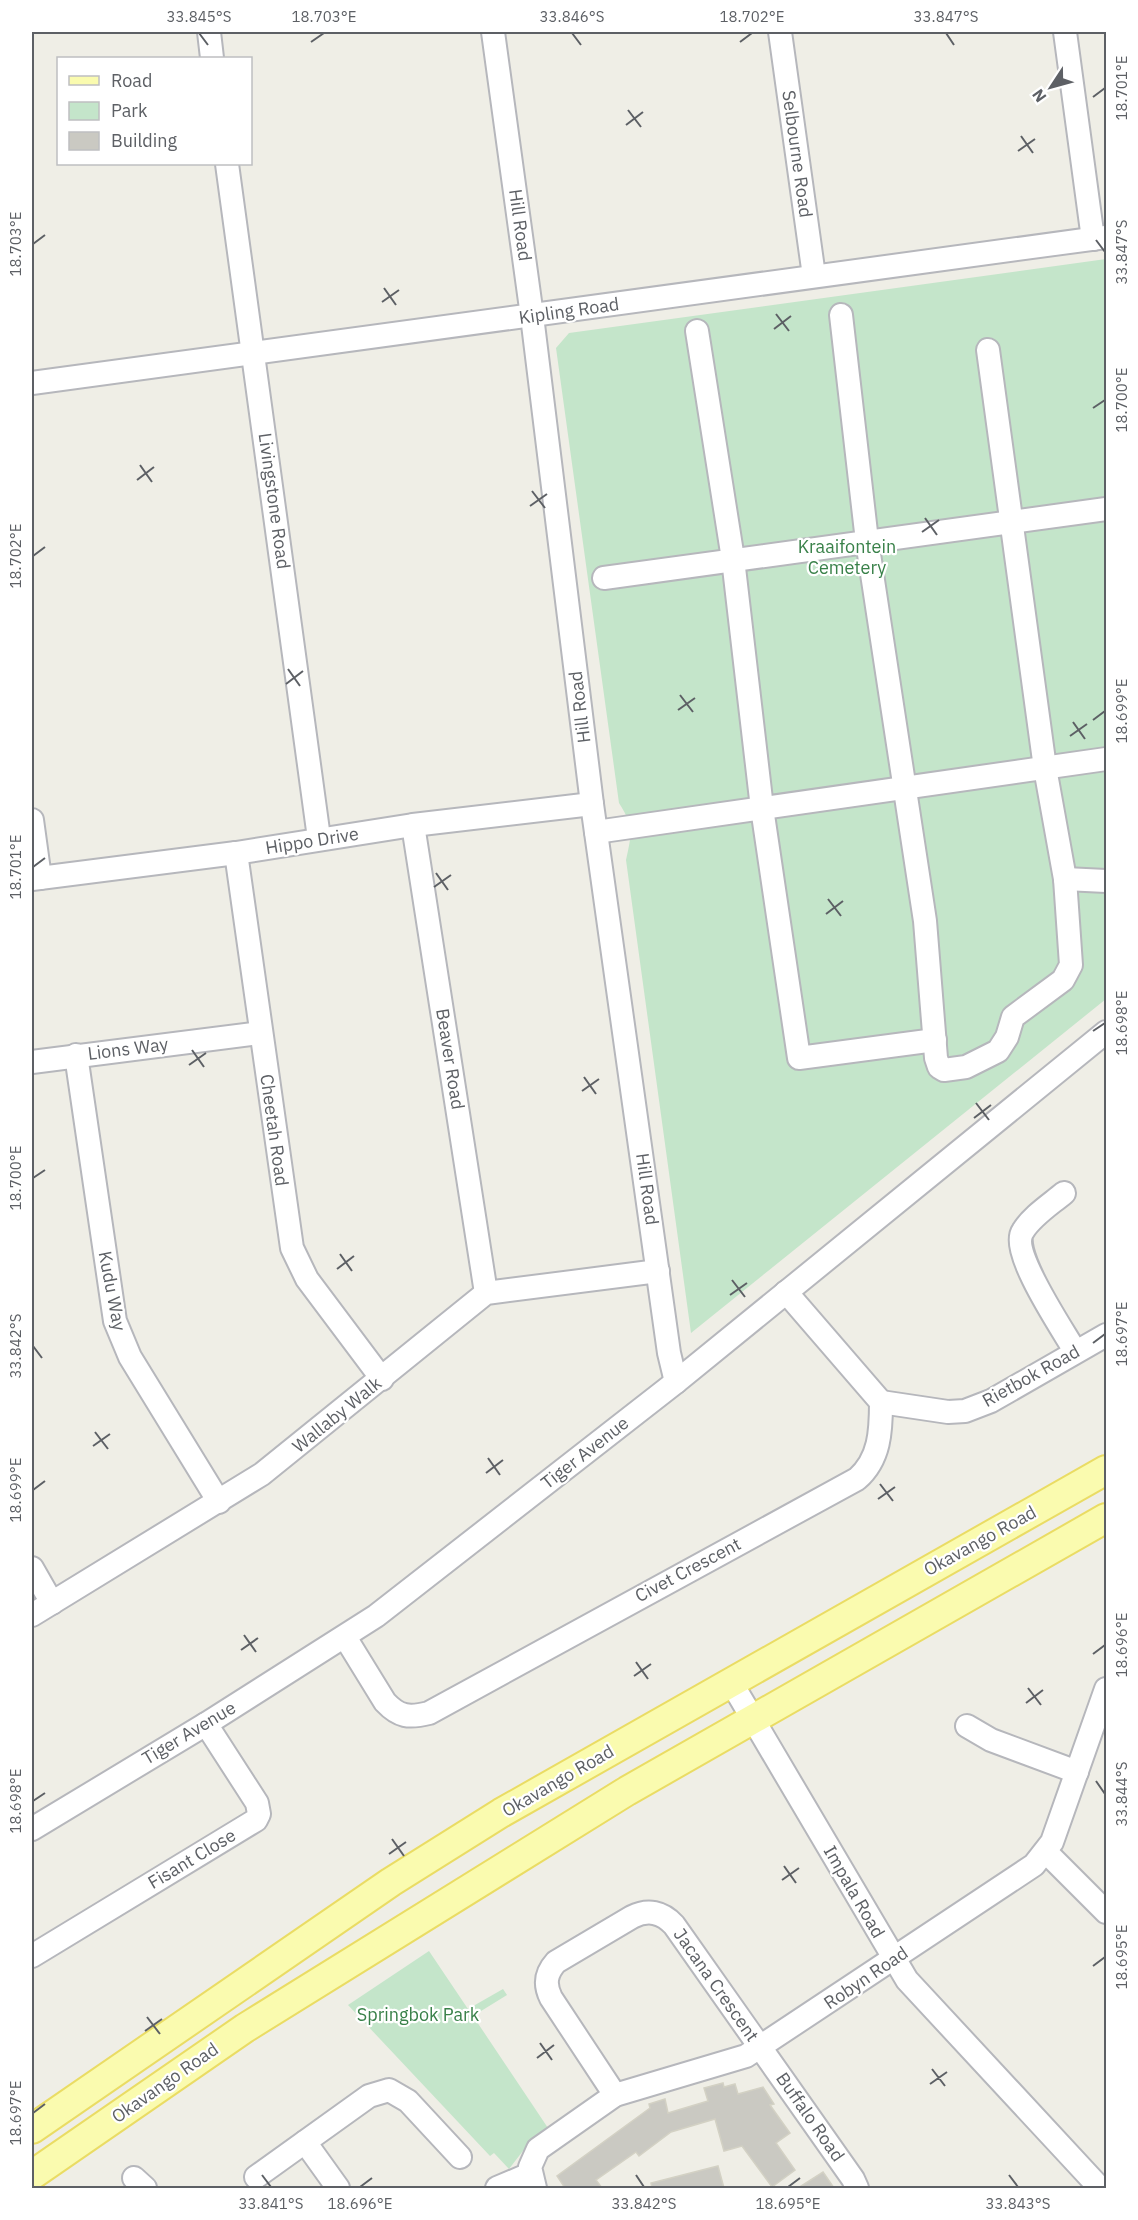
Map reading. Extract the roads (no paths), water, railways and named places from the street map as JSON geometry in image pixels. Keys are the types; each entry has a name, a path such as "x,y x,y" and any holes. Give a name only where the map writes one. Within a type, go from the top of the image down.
{"main road":[{"name":"Okavango Road","path":"32,2129 391,1882 501,1813 1107,1470"},
{"name":"Okavango Road","path":"32,2175 244,2028 627,1791 1107,1518"}],"street":[{"path":"209,32 212,57"},
{"name":"Hill Road","path":"493,32 532,316 592,804 669,1353 676,1382"},
{"name":"Selbourne Road","path":"780,32 814,276"},
{"path":"1065,32 1100,238"},
{"name":"Livingstone Road","path":"227,165 319,838"},
{"name":"Kipling Road","path":"32,384 1100,238"},
{"path":"840,315 867,541 925,921 937,1064 942,1069 966,1067 982,1060 1002,1046 1013,1017 1046,994 1069,973 1071,965 1065,879 1045,768 988,350"},
{"path":"697,331 733,559 762,808 799,1058 935,1040"},
{"path":"604,578 1107,509"},
{"path":"596,832 1107,759"},
{"name":"Hippo Drive","path":"36,879 236,853 319,838 413,825 592,804"},
{"path":"32,820 36,879"},
{"name":"Beaver Road","path":"413,825 486,1293"},
{"name":"Cheetah Road","path":"236,853 292,1248 307,1279 382,1379"},
{"path":"1065,879 1107,881"},
{"name":"Tiger Avenue","path":"32,1829 206,1724 376,1616 676,1382 1107,1032"},
{"name":"Lions Way","path":"32,1062 260,1033"},
{"name":"Kudu Way","path":"76,1055 115,1321 130,1357 219,1502"},
{"path":"1064,1193 1024,1229 1020,1245 1026,1264 1075,1351"},
{"path":"486,1293 658,1271"},
{"path":"786,1292 881,1402"},
{"name":"Wallaby Walk","path":"32,1615 262,1474 486,1293"},
{"name":"Rietbok Road","path":"881,1402 948,1412 965,1411 991,1401 1075,1351 1107,1335"},
{"name":"Civet Crescent","path":"345,1636 392,1710 402,1716 429,1713 857,1479 872,1463 881,1430 881,1402"},
{"path":"32,1568 52,1603"},
{"name":"Impala Road","path":"731,1682 893,1960 907,1980 1100,2188"},
{"name":"Robyn Road","path":"532,2176 538,2149 615,2095 746,2056 1034,1865 1047,1852 1107,1689"},
{"name":"Fisant Close","path":"32,1956 256,1820 259,1814 257,1803 206,1724"},
{"path":"967,1726 991,1740 1077,1772"},
{"path":"1047,1852 1107,1912"},
{"name":"Jacana Crescent","path":"615,2095 551,1998 547,1980 556,1962 639,1913 655,1912 669,1919 760,2047"},
{"name":"Buffalo Road","path":"760,2047 854,2179 857,2188"},
{"path":"256,2176 369,2096 389,2090 408,2101 460,2157"},
{"path":"305,2142 338,2188"},
{"path":"497,2188 532,2176"}],"park label":[{"name":"Kraaifontein Cemetery","path":"847,557"},
{"name":"Springbok Park","path":"418,2015"}]}
